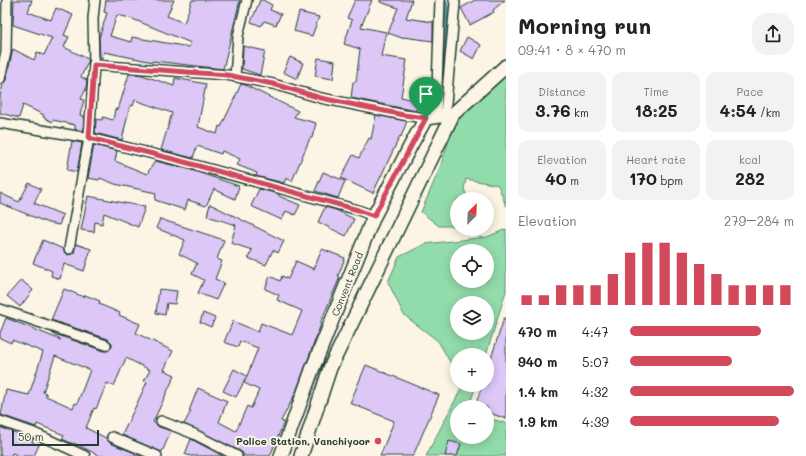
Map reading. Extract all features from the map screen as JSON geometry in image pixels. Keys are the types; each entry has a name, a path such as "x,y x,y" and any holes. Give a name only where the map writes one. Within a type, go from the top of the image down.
{"main road":[{"name":"Convent Road","path":"281,456 312,370 374,216 440,116 506,66"},
{"path":"300,456 330,368 440,116"}],"street":[{"path":"0,79 6,52 7,0"},
{"path":"69,249 89,138 94,65 93,18 96,0"},
{"path":"235,77 238,36 247,0"},
{"path":"440,0 440,116"},
{"path":"440,116 455,3 454,0"},
{"path":"94,65 235,77 273,84 321,98 404,115 440,116"},
{"path":"0,123 89,138 177,160 358,210 374,216"},
{"path":"0,309 106,345"},
{"path":"0,421 34,433 85,456"},
{"path":"161,421 194,434 237,456"},
{"path":"112,437 158,456"}],"green space":[{"path":"506,74 506,206 498,185 466,179 464,189 465,192 450,192 450,226 439,226 421,212 439,170 456,120"},
{"path":"506,229 506,291 494,329 494,296 450,296 450,340 491,340 488,348 450,348 450,362 438,341 404,315 388,282 399,257 425,244 494,236 494,234"},
{"path":"459,392 474,392 471,400 455,400"},
{"path":"450,410 450,444 494,444 494,420 506,423 506,456 426,456"}],"building":[{"path":"14,0 32,0 28,12 51,20 56,8 73,15 64,35 69,37 64,47 88,59 81,77 87,80 86,89 81,99 84,100 80,115 84,116 83,131 75,129 75,125 53,120 52,122 43,117 44,115 23,105 19,118 0,113 0,96 3,84 6,80 13,49 34,60 37,52 44,55 52,38 13,25"},
{"path":"106,0 174,0 167,16 184,23 192,0 240,0 223,69 153,62 104,52 103,58 100,57 99,38 107,13 104,12","holes":["117,15 130,18 191,43 189,47 132,37 131,42 110,36"]},
{"path":"260,0 272,5 270,10 281,14 276,25 264,21 261,26 251,22"},
{"path":"355,0 372,0 361,27 386,32 381,56 407,60 401,97 418,101 416,111 351,98 353,82 356,82 360,49 344,44 352,20 347,18"},
{"path":"380,0 412,0 406,18 433,22 433,41 402,38 388,33 398,8 380,2"},
{"path":"475,0 505,0 493,10 494,12 470,25 461,8"},
{"path":"299,12 319,17 312,36 294,31"},
{"path":"467,37 481,45 474,59 460,51"},
{"path":"243,46 265,51 260,75 242,69"},
{"path":"290,57 303,63 297,79 283,72"},
{"path":"318,58 335,61 333,79 315,76"},
{"path":"129,74 142,75 174,86 175,78 206,84 198,127 217,134 219,126 221,127 241,84 298,111 294,117 316,123 312,138 310,138 292,181 286,178 284,183 256,176 257,173 237,165 240,159 222,151 221,154 197,146 193,158 161,150 172,113 135,100 133,106 130,105 122,140 95,133 96,119 102,120 103,117 113,120 115,109 118,110"},
{"path":"376,115 407,121 401,137 400,136 373,193 341,178 353,155 359,158 369,138 371,139"},
{"path":"72,141 82,143 77,172 67,170"},
{"path":"94,145 117,151 115,161 147,174 155,161 188,169 239,186 235,199 214,189 206,206 188,200 185,210 155,200 156,193 115,184 100,178 99,180 88,178"},
{"path":"323,172 345,181 338,198 315,191"},
{"path":"29,183 41,189 34,203 63,215 59,225 48,223 0,203 0,193 19,202"},
{"path":"259,189 279,194 279,196 300,205 295,215 286,211 282,220 251,206"},
{"path":"88,196 145,207 138,227 104,213 102,224 95,222 94,232 81,230"},
{"path":"210,204 284,241 278,253 273,250 266,265 248,258 252,250 231,243 236,225 207,216"},
{"path":"325,207 336,210 354,219 346,236 318,222"},
{"path":"160,219 224,240 217,259 222,261 215,279 224,283 216,300 198,293 204,280 192,274 197,263 179,254 185,240 156,228"},
{"path":"43,240 63,249 68,255 74,253 76,244 91,249 84,271 64,264 60,279 51,276 52,271 33,263"},
{"path":"322,249 345,258 338,276 340,277 320,324 296,392 281,421 284,422 270,456 243,456 243,453 240,451 184,424 191,411 189,411 198,388 227,401 219,422 236,431 247,406 251,408 259,390 244,383 258,348 240,341 238,347 224,342 233,321 258,332 261,323 292,335 302,311 277,300 279,295 265,289 270,276 280,281 282,276 288,279 296,261 314,269"},
{"path":"21,280 33,290 20,307 7,296"},
{"path":"64,289 84,297 85,295 100,301 99,304 140,324 136,333 173,351 164,370 175,375 153,422 159,427 171,431 162,452 122,435 147,382 144,381 150,370 126,358 114,386 107,383 96,409 94,408 86,428 106,438 110,443 142,456 100,456 74,443 73,444 62,439 64,435 37,424 36,427 1,415 6,390 29,395 43,352 12,340 11,343 0,338 0,333 6,318 61,340 52,333 104,351 108,351 112,347 112,343 108,339 51,320","holes":["55,356 90,370 77,404 75,403 73,408 46,396 46,393 43,392"]},
{"path":"159,289 177,291 175,304 167,303 165,315 156,313"},
{"path":"203,313 215,318 211,327 200,322"},
{"path":"504,318 506,318 506,419 494,415 494,400 477,400 480,392 494,392 494,349"},
{"path":"366,365 439,395 413,456 380,456 394,421 350,403"},
{"path":"234,369 247,376 236,397 223,391"},
{"path":"0,427 33,439 32,442 39,445 34,456 20,456 12,453 11,456 0,456"},
{"path":"191,439 223,456 190,456 185,454"},
{"path":"449,441 450,444 461,444 457,456 445,456"}],"waterway":[{"path":"441,109 447,7 445,0"}],"place":[{"name":"Police Station, Vanchiyoor","path":"378,441"}],"route":[{"path":"94,65 227,75 273,84 321,98 426,118 374,216 358,210 177,160 89,138 94,65"}]}
